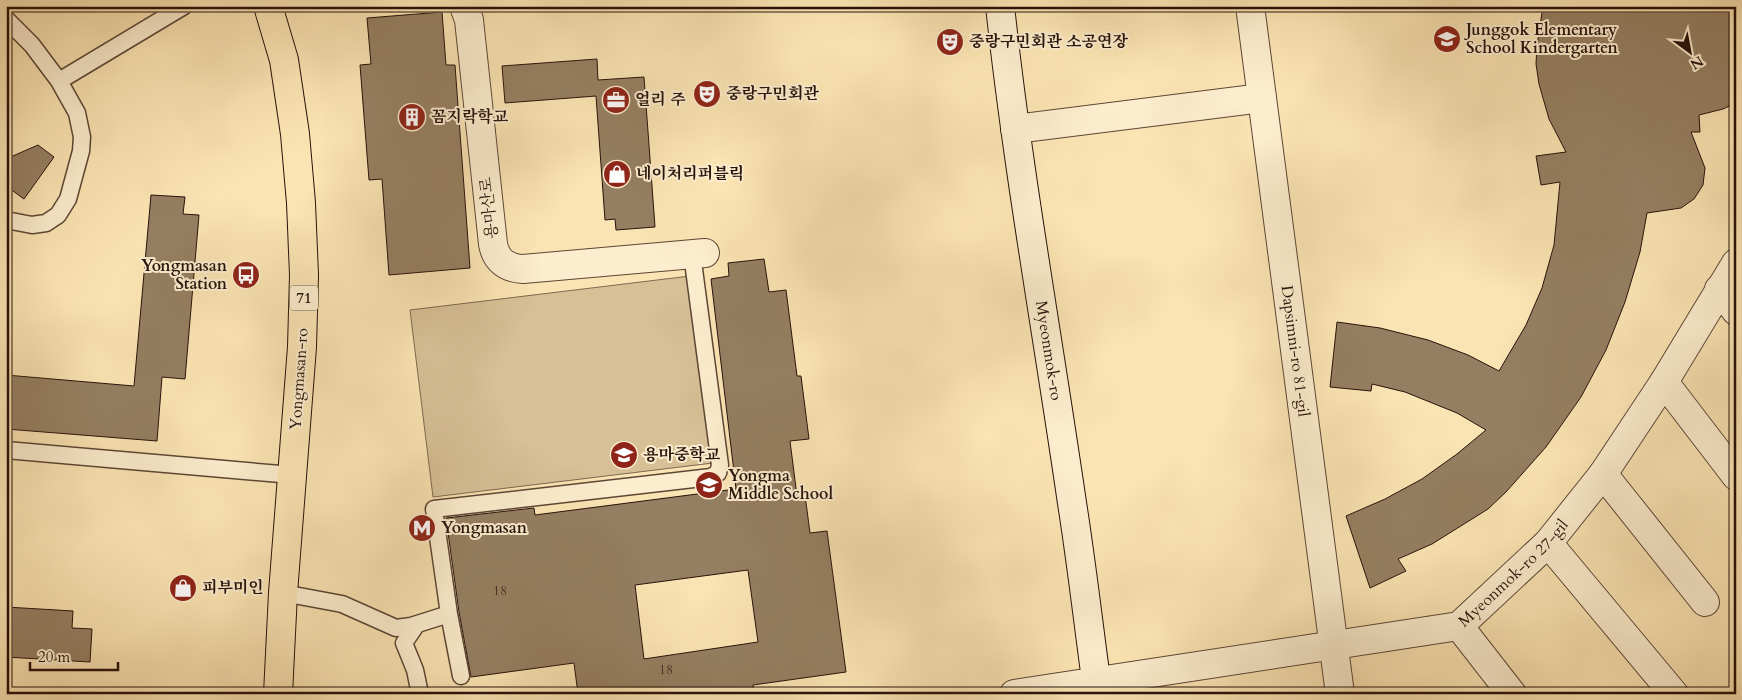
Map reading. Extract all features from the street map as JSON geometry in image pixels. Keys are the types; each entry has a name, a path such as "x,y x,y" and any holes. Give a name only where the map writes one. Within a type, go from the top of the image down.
{"main road":[{"name":"Yongmasan-ro","path":"268,6 284,60 295,134 301,203 304,275 302,347 283,593 278,694"}],"street":[{"name":"용마산로","path":"464,6 469,20 494,252 500,260 506,266 523,269 699,253"},
{"name":"Myeonmok-ro","path":"1000,6 1015,130 1072,503 1097,687"},
{"name":"Dapsimni-ro 81-gil","path":"1250,6 1340,694"},
{"path":"1015,130 1262,98"},
{"name":"Myeonmok-ro 27-gil","path":"1014,694 1097,687 1334,644 1459,626 1548,543 1603,474 1664,382 1736,263"},
{"path":"1719,289 1736,310"},
{"path":"1664,382 1736,476"},
{"path":"1603,474 1705,602"},
{"path":"1548,543 1674,694"},
{"path":"1459,626 1512,694"}],"lane":[{"path":"59,81 184,6"},
{"path":"6,19 32,45 59,81 77,113 82,137 81,151 68,199 58,215 46,223 32,225 6,220"},
{"path":"461,676 449,614 434,510 711,477 718,473 720,465 699,253"},
{"path":"6,450 292,475"},
{"path":"283,593 342,604 396,628 418,624 449,614"},
{"path":"418,624 404,643 416,670 420,694"}],"shaded area":[{"path":"690,276 713,463 433,497 410,310"}],"building":[{"path":"1543,6 1720,6 1736,10 1736,103 1723,109 1699,115 1700,132 1691,132 1705,168 1703,185 1694,199 1681,208 1647,213 1640,252 1625,302 1606,350 1581,397 1546,447 1506,492 1488,509 1432,544 1398,559 1406,571 1370,588 1346,516 1385,499 1422,479 1486,430 1457,413 1405,392 1372,384 1371,391 1330,387 1337,322 1380,328 1428,340 1468,355 1499,371 1526,325 1542,288 1554,245 1560,182 1541,185 1536,156 1566,152 1549,119 1539,84 1536,64"},
{"name":"꼼지락학교","path":"442,12 446,65 455,65 470,268 389,275 382,179 369,180 360,65 371,64 367,18"},
{"path":"597,59 598,80 644,77 655,227 616,230 615,219 605,220 596,96 505,103 502,66"},
{"path":"38,145 54,157 24,199 6,186 6,159"},
{"path":"151,195 185,197 183,214 199,215 185,379 162,377 157,441 6,429 6,375 134,386"},
{"path":"764,259 769,292 786,290 797,376 801,376 809,439 790,441 797,496 805,495 810,533 827,531 846,672 753,685 754,694 578,694 574,663 471,677 459,612 446,518 534,508 535,515 736,489 711,279 729,276 728,263","holes":["748,570 758,642 644,659 635,585"]},
{"path":"6,607 73,611 72,628 92,629 90,662 6,657"}],"place":[{"name":"Junggok Elementary School Kindergarten","path":"1447,39"},
{"name":"중랑구민회관 소공연장","path":"950,42"},
{"name":"중랑구민회관","path":"707,94"},
{"name":"얼리 주","path":"616,100"},
{"name":"꼼지락학교","path":"412,117"},
{"name":"네이처리퍼블릭","path":"617,174"},
{"name":"Yongmasan Station","path":"246,275"},
{"name":"용마중학교","path":"624,455"},
{"name":"Yongma Middle School","path":"709,485"},
{"name":"Yongmasan","path":"422,528"},
{"name":"피부미인","path":"183,588"}]}
